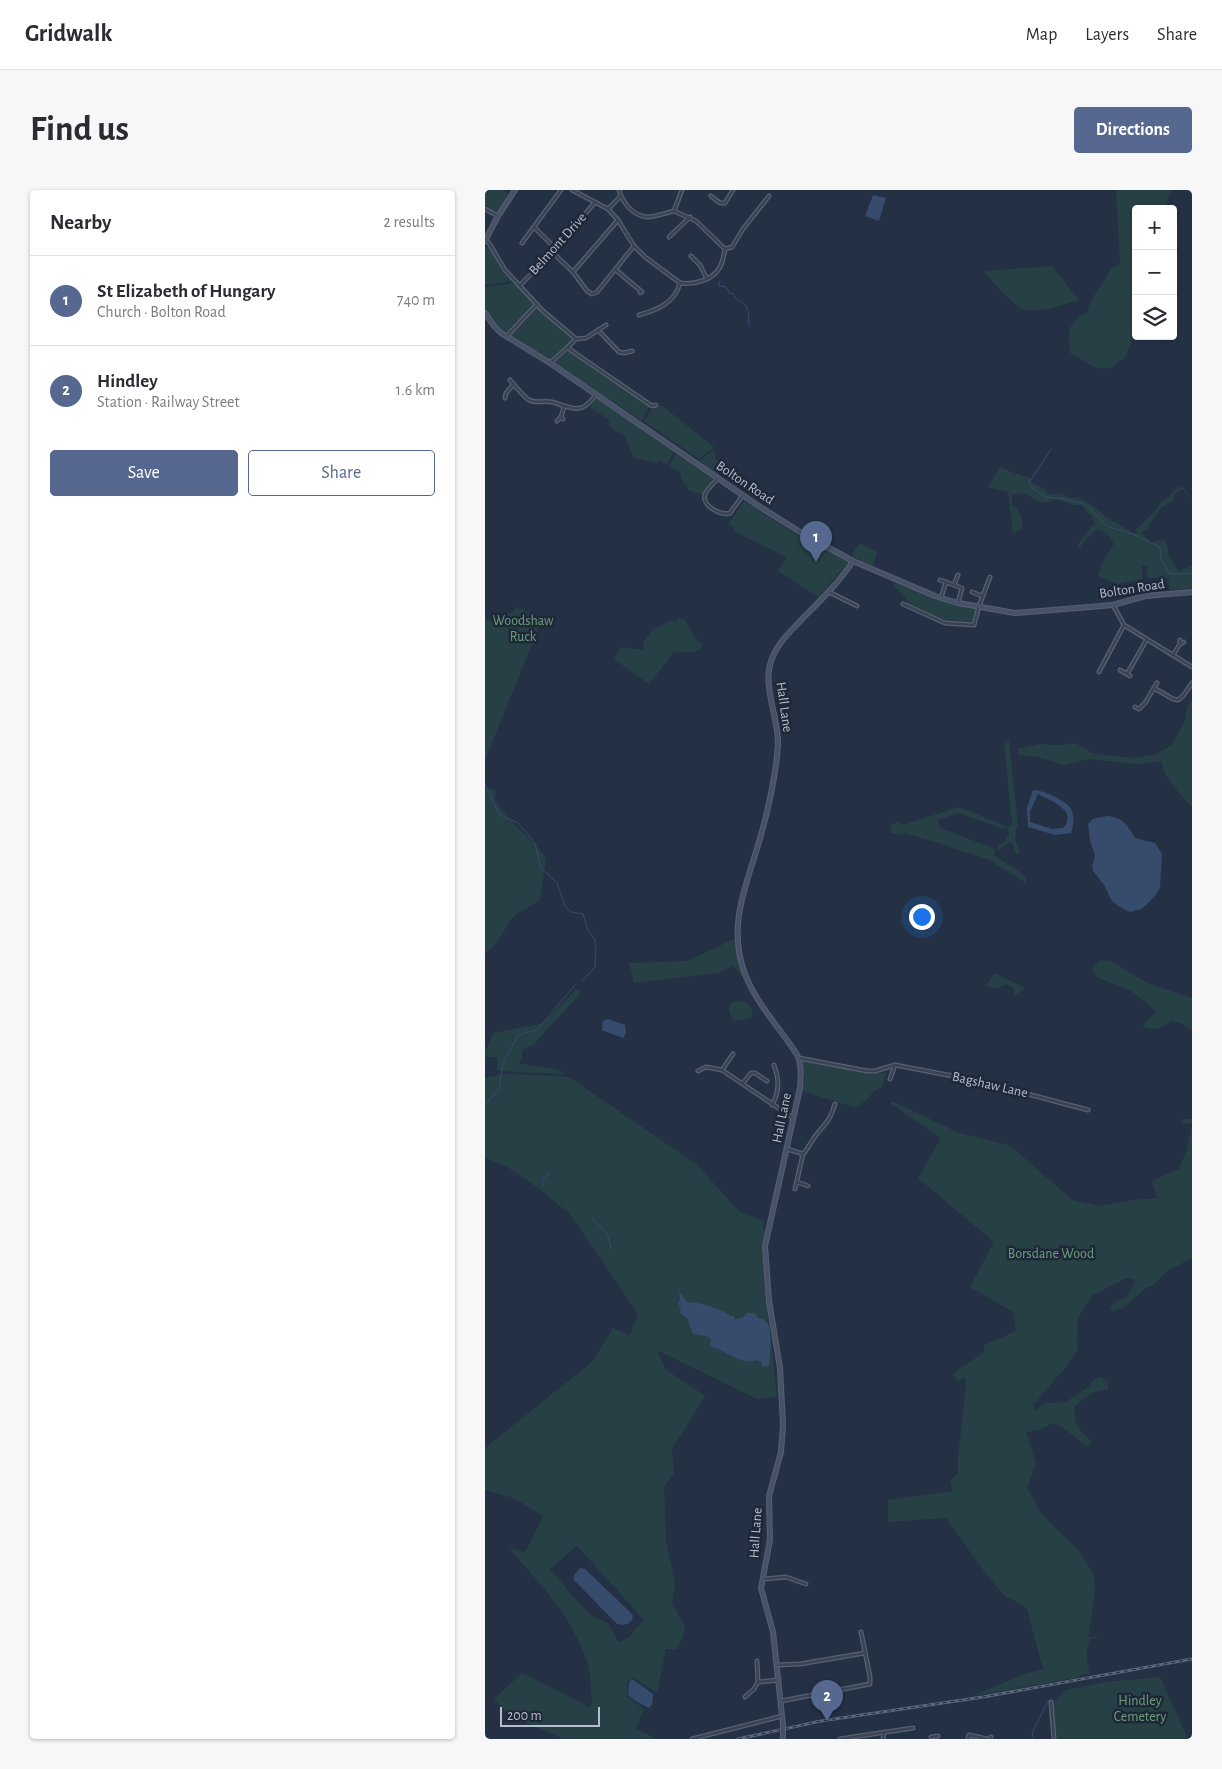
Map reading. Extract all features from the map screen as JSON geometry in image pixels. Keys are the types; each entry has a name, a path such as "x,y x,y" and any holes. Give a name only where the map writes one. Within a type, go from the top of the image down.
{"street":[{"path":"515,190 497,216 485,241 489,243 505,270 537,304 576,339"},
{"path":"522,243 561,190"},
{"path":"572,190 608,209 618,220 634,246 645,257 680,283 689,284 707,279 715,274 721,266 725,249"},
{"path":"619,190 630,208 643,216 648,217 674,211 690,217 725,249"},
{"path":"674,211 682,190"},
{"path":"711,196 723,204 727,202 733,190"},
{"path":"608,209 621,196"},
{"path":"725,249 732,247 743,229 769,196"},
{"name":"Belmont Drive","path":"520,285 553,253 595,202"},
{"path":"485,209 497,216"},
{"path":"669,237 690,217"},
{"path":"573,272 618,220"},
{"path":"533,228 556,249"},
{"path":"553,253 573,272 587,291 592,294 597,292 634,246"},
{"path":"691,256 700,265 707,279"},
{"path":"615,270 642,292 640,293"},
{"path":"639,315 661,308 675,294 680,283"},
{"path":"507,336 537,304"},
{"name":"Bolton Road","path":"485,313 494,326 507,336 805,535 853,561 941,598 1015,613 1113,605 1145,596 1192,592"},
{"name":"Bolton Road","path":"485,323 494,326"},
{"path":"550,363 576,339 584,338 606,325"},
{"path":"598,330 619,352 632,351"},
{"path":"568,347 651,406 656,405"},
{"path":"510,380 528,400 537,403 551,402 564,407 584,408 589,405 596,394"},
{"path":"505,399 506,393 513,384"},
{"path":"557,421 562,418 564,407"},
{"path":"718,478 706,492 705,498 706,503 720,513 729,513 743,495"},
{"name":"Hall Lane","path":"783,1739 781,1701 773,1632 761,1588 770,1540 769,1496 783,1445 780,1368 769,1301 765,1246 801,1079 799,1058 751,989 738,952 737,930 740,903 761,834 776,760 777,734 769,677 771,659 780,643 853,561"},
{"path":"954,585 958,575"},
{"path":"903,604 945,623 974,625 990,577"},
{"path":"940,580 962,588 958,602"},
{"path":"941,598 946,582"},
{"path":"828,591 857,606"},
{"path":"972,592 983,596"},
{"path":"1113,605 1123,624 1192,667"},
{"path":"1099,672 1123,624"},
{"path":"1120,670 1129,675 1147,639"},
{"path":"1173,655 1180,644 1184,642"},
{"path":"1137,713 1157,683"},
{"path":"1154,688 1178,700 1192,683"},
{"path":"1135,707 1139,709"},
{"path":"722,1070 733,1054"},
{"path":"799,1058 867,1071 875,1071 893,1066 890,1079"},
{"path":"772,1105 779,1088 778,1075 774,1064"},
{"name":"Bagshaw Lane","path":"893,1066 979,1081 1088,1110"},
{"path":"698,1071 706,1067 722,1070 793,1118"},
{"path":"743,1083 751,1073 755,1073 767,1081"},
{"path":"795,1189 803,1154 832,1117 835,1104"},
{"path":"833,1110 838,1111"},
{"path":"787,1149 803,1154"},
{"path":"797,1182 808,1186"},
{"path":"762,1579 786,1577 806,1584"},
{"path":"781,1701 870,1684 861,1632"},
{"path":"777,1665 800,1664 865,1653"},
{"path":"745,1697 754,1690 758,1682 757,1661"},
{"path":"758,1682 779,1680"},
{"path":"1051,1702 1054,1739"},
{"path":"692,1739 782,1716"},
{"path":"840,1739 858,1738 913,1728"},
{"path":"968,1739 970,1730"},
{"path":"883,1739 884,1732"},
{"path":"969,1734 989,1738"}],"green space":[{"path":"485,190 503,190 508,194 497,211 485,206"},
{"path":"1116,190 1171,190 1166,205 1132,205 1132,339 1126,356 1114,366 1105,369 1094,367 1070,353 1069,329 1079,316 1088,312 1092,300 1108,275 1110,268 1120,264"},
{"path":"489,246 502,271 513,281 485,285 485,247"},
{"path":"1052,266 1079,300 1060,306 1032,311 1015,304 983,271"},
{"path":"515,283 535,306 506,334 496,325 485,309 485,287"},
{"path":"537,309 572,339 572,342 551,361 509,337"},
{"path":"569,350 649,407 642,421 554,363"},
{"path":"596,398 674,452 667,465 658,459 657,463 634,458 625,439 626,437 609,426 609,420 590,407"},
{"path":"661,405 714,447 699,459 644,421 651,410"},
{"path":"713,450 722,468 718,474 699,461"},
{"path":"676,454 714,479 702,494 690,491 682,480 680,472 669,466"},
{"path":"1001,467 1031,479 1032,483 1045,489 1048,495 1060,493 1071,498 1077,497 1094,506 1106,517 1130,531 1130,533 1138,533 1135,530 1155,512 1162,501 1182,486 1192,499 1183,489 1176,493 1172,501 1160,509 1147,529 1141,533 1151,542 1164,540 1168,548 1168,554 1179,572 1192,565 1192,588 1170,590 1168,578 1148,578 1146,575 1147,566 1142,566 1142,579 1117,584 1098,576 1104,559 1114,544 1107,534 1095,530 1080,547 1078,546 1095,523 1082,505 1071,505 1058,499 1043,503 1023,493 1012,495 1012,505 1021,515 1023,528 1013,533 1008,492 987,487"},
{"path":"744,501 800,537 850,561 818,597 778,571 787,557 737,533 729,523"},
{"path":"859,544 877,552 873,566 851,556"},
{"path":"896,582 940,600 976,607 974,620 972,622 946,620 907,603 906,598 894,586"},
{"name":"Woodshaw Ruck","path":"517,607 542,619 485,760 485,618 496,624 509,624 510,619 506,617 508,613 513,612"},
{"path":"678,618 685,620 694,636 703,645 700,650 693,652 667,651 674,652 649,684 614,659 621,647 644,650 643,643 653,629 671,621 676,623"},
{"path":"1192,701 1192,807 1169,780 1161,761 1137,764 1089,759 1064,765 1038,757 1019,755 1018,749 1038,744 1058,745 1075,743 1094,754 1134,758 1156,754 1172,745 1185,720 1188,705"},
{"path":"1004,741 1009,741 1018,827 1016,828 1015,840 1020,852 1016,854 1012,841 998,851 997,846 1005,842 1006,837 1009,836 1007,829 1012,824"},
{"path":"485,788 496,790 494,799 512,822 546,858 540,900 514,916 494,946 485,953"},
{"path":"959,807 1006,826 1004,829 959,813 937,820 941,828 995,849 994,855 1026,876 1026,883 988,859 904,833 899,835 890,832 890,826 896,822 903,825"},
{"path":"735,940 737,957 744,975 742,976 732,965 719,973 634,983 629,963 687,961"},
{"path":"1101,960 1112,962 1149,984 1192,998 1192,1030 1183,1024 1171,1021 1157,1029 1142,1027 1156,1011 1131,991 1096,977 1092,968"},
{"path":"995,973 1025,988 1014,996 1015,989 1007,984 995,989 986,985"},
{"path":"576,989 580,990 579,995 534,1044 522,1050 522,1059 518,1063 558,1070 567,1074 497,1071 498,1057 485,1057 485,1052 494,1033 543,1023"},
{"path":"743,1001 753,1011 751,1018 734,1021 729,1012 729,1005 733,1002"},
{"path":"802,1060 868,1072 887,1073 882,1087 876,1090 857,1108 802,1091 805,1079"},
{"path":"506,1074 569,1077 696,1164 739,1211 764,1221 763,1229 766,1230 763,1243 764,1273 777,1397 757,1399 657,1350 665,1369 705,1396 672,1449 674,1473 664,1487 666,1541 675,1584 672,1604 685,1626 683,1637 676,1649 666,1649 657,1693 633,1677 627,1682 627,1696 644,1709 636,1729 658,1739 563,1739 509,1715 494,1699 522,1673 590,1707 592,1703 588,1665 578,1640 564,1615 547,1592 509,1548 525,1552 543,1516 514,1498 485,1490 485,1448 593,1361 613,1328 630,1336 638,1314 570,1214 509,1168 485,1158 485,1078","holes":["577,1546 645,1621 628,1638 618,1642 608,1624 605,1621 596,1619 589,1613 550,1569"]},
{"name":"Borsdane Wood","path":"890,1102 894,1102 959,1133 1011,1146 1072,1200 1100,1206 1157,1198 1152,1181 1179,1169 1187,1149 1192,1124 1192,1258 1167,1271 1153,1285 1147,1287 1125,1307 1112,1312 1110,1307 1117,1300 1124,1299 1135,1284 1134,1279 1126,1278 1092,1296 1077,1319 1078,1349 1066,1367 1033,1405 1036,1410 1046,1403 1066,1402 1089,1386 1094,1379 1100,1377 1108,1382 1108,1389 1091,1393 1075,1406 1074,1413 1077,1426 1092,1442 1087,1446 1054,1423 1038,1430 1026,1432 1036,1464 1027,1488 1040,1511 1078,1550 1094,1575 1095,1593 1088,1637 1103,1636 1090,1639 1088,1643 1087,1656 1090,1674 972,1696 1028,1673 1043,1669 1027,1609 1022,1604 1004,1595 981,1567 946,1518 888,1522 888,1500 953,1491 950,1481 958,1473 966,1385 965,1377 958,1381 952,1375 984,1352 984,1345 1016,1331 1013,1312 970,1287 994,1242 918,1178 941,1138"},
{"path":"1181,1119 1192,1119 1192,1124 1181,1123"},
{"name":"Hindley Cemetery","path":"1160,1677 1188,1739 1056,1739 1051,1705 1066,1690 1106,1682"}],"water":[{"path":"873,195 886,198 879,221 865,216"},
{"path":"1033,790 1066,803 1073,815 1071,833 1055,835 1028,827 1027,808","holes":["1038,794 1065,811 1068,816 1063,828 1052,829 1030,822 1030,812"]},
{"path":"1111,816 1123,822 1135,838 1155,843 1162,854 1160,888 1154,897 1141,909 1130,912 1118,906 1112,901 1104,885 1093,871 1092,866 1095,856 1090,841 1088,824 1093,819"},
{"path":"608,1019 625,1025 626,1033 623,1038 602,1030 603,1021"},
{"path":"679,1291 687,1302 704,1304 734,1316 735,1319 742,1318 747,1313 755,1313 758,1318 763,1319 769,1325 771,1340 769,1366 762,1367 761,1362 757,1360 745,1361 739,1359 710,1346 711,1339 706,1336 693,1334 687,1318 680,1313 681,1309 678,1303 680,1300"},
{"path":"580,1568 585,1569 633,1615 630,1622 623,1625 617,1624 574,1580 574,1575"},
{"path":"632,1679 653,1694 652,1705 649,1708 628,1695 629,1682"}],"waterway":[{"path":"719,281 719,286 726,287 730,294 733,293 748,308 746,309 748,311 749,325"},
{"path":"1051,449 1029,483 1032,488 1046,497 1085,504 1108,527 1128,532 1160,547 1161,559 1170,574 1192,573"},
{"path":"485,784 499,814 518,823 535,843 541,868 557,883 565,906 571,912 583,914 588,930 595,940 596,951 595,967 582,981"},
{"path":"485,1105 499,1089 503,1063 518,1035 537,1030 576,984"},
{"path":"544,1187 542,1181 549,1174"},
{"path":"592,1218 607,1233 611,1249"},
{"path":"1034,1739 1032,1733 1048,1701"}],"railway":[{"path":"738,1739 821,1721 983,1697 1192,1659"}],"place":[{"name":"St Elizabeth of Hungary","path":"816,562"},
{"name":"Hindley","path":"827,1721"}]}
